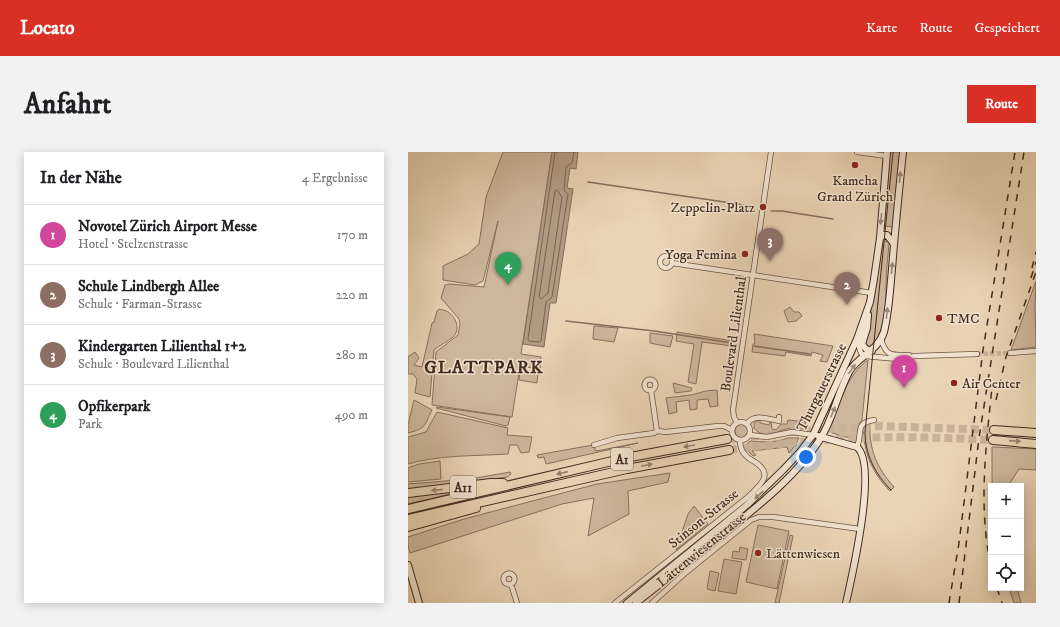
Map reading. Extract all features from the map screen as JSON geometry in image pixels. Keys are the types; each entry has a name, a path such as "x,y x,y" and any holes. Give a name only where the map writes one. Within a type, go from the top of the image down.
{"highway":[{"path":"994,430 1036,433"},
{"name":"A1","path":"408,508 656,452 727,440"},
{"path":"993,440 1036,444"},
{"name":"A1","path":"408,519 627,469 729,450"},
{"name":"A11","path":"408,493 491,483 518,483"},
{"name":"A11","path":"408,527 479,507 517,494"}],"main road":[{"name":"Thurgauerstrasse","path":"636,603 773,493 804,461 821,437 849,373 854,366 872,351 881,339 885,326 903,152"},
{"name":"Thurgauerstrasse","path":"627,603 752,501 789,464 813,435 857,339 872,293 880,238 887,154"},
{"path":"880,238 887,235 894,244"},
{"path":"868,308 869,314 867,328 862,344 866,349 872,351"},
{"path":"813,435 857,447 861,452 866,472 860,529 846,603"},
{"path":"408,565 419,603"}],"street":[{"name":"Boulevard Lilienthal","path":"737,423 733,410 771,152"},
{"path":"857,152 887,154"},
{"path":"672,263 872,293"},
{"name":"Thurgauerstrasse","path":"865,356 861,353 859,344 867,322"},
{"path":"881,339 884,348 890,354 915,356 977,354"},
{"path":"1010,353 1036,351"},
{"path":"865,356 898,359 915,356"},
{"path":"651,390 658,431"},
{"path":"747,424 755,417 779,420 779,417"},
{"path":"857,447 860,440 860,430 862,424 874,420"},
{"path":"594,445 617,438 654,433 658,431 666,432 718,426 724,426 732,430 734,436 740,440 746,439 750,435 750,429 747,424 740,422 737,423 732,430"},
{"path":"750,435 771,437 792,432 813,435"},
{"name":"Stinson-Strasse","path":"615,603 748,497 763,482 765,472 746,456 742,449 740,440"},
{"name":"Lättenwiesenstrasse","path":"652,603 684,574 751,520 759,517 773,517 860,529"},
{"path":"511,584 517,603"}],"shaded area":[{"path":"503,152 552,152 521,354 541,357 540,369 520,366 512,417 432,405 436,352 458,335 460,324 459,319 441,298 445,285 449,284 484,287 498,221 483,281 475,285 443,280 443,266 468,254 479,244 486,197"},
{"path":"890,152 900,152 893,227 883,226"},
{"path":"881,241 889,241 886,275 886,302 880,332 876,340 869,348 864,343 871,319 871,307"},
{"path":"1036,281 1036,347 1011,350"},
{"path":"790,307 794,312 799,312 802,316 796,321 788,322 784,311"},
{"path":"439,309 447,311 451,314 455,320 457,330 453,337 434,350 430,397 415,393 417,379 413,374 408,374 408,357 415,352 419,358 414,365 422,367 432,323 434,322"},
{"path":"594,326 618,328 614,342 593,339"},
{"path":"677,332 733,341 732,346 702,342 696,384 688,382 694,344 676,341"},
{"path":"650,333 673,336 670,347 650,343"},
{"path":"754,334 833,346 827,362 820,361 823,355 812,352 811,356 786,352 785,356 752,352 753,344 755,343"},
{"path":"868,360 862,420 858,425 857,440 832,433 830,429 844,392 854,374"},
{"path":"520,371 538,373 537,383 519,380"},
{"path":"673,383 692,388 691,391 675,393"},
{"path":"717,390 718,406 710,407 708,399 697,400 697,409 690,410 689,400 676,402 677,412 669,414 666,398"},
{"path":"414,400 432,410 422,428 408,433 408,425"},
{"path":"436,408 510,417 508,425 506,426"},
{"path":"437,412 508,428 507,435 532,437 529,452 521,453 517,445 510,445 508,454 444,457 408,464 408,437 426,432"},
{"path":"760,420 760,423 769,425 771,422 772,429 776,430 781,424 787,424 788,420 806,422 803,429 786,429 765,434 754,428 754,423"},
{"path":"742,424 747,426 749,431 747,436 742,438 737,436 735,431 737,426"},
{"path":"870,424 871,442 875,458 883,473 894,487 890,491 878,477 867,454 863,427"},
{"path":"788,438 799,438 789,453 787,447 752,451 756,455 753,456 746,449 746,445 750,441 764,442"},
{"path":"638,443 546,464 544,457 538,458 537,455 593,445 596,451"},
{"path":"992,447 1036,449 1036,470 1019,469 1010,483 992,483"},
{"path":"440,461 441,479 408,482 408,468 419,464"},
{"path":"510,472 511,474 507,477 408,489 408,484 470,479"},
{"path":"670,473 668,482 628,491 629,514 588,536 594,498 562,504 410,553 408,537 464,519 597,484"},
{"path":"458,492 408,504 408,496"},
{"path":"694,506 708,524 676,550 688,514"},
{"path":"758,525 789,531 777,589 746,582"},
{"path":"790,535 793,536 779,603 775,603"},
{"path":"740,547 748,549 746,560 732,558 733,551 739,552"},
{"path":"724,559 742,562 736,594 718,591"},
{"path":"710,571 719,573 715,591 707,589"},
{"path":"1010,591 1018,591 1021,603 1014,603"}],"water":[{"path":"552,152 578,152 576,169 570,168 567,188 573,189 556,303 550,303 544,347 523,344"}],"waterway":[{"path":"588,182 738,204 754,208"},
{"path":"771,211 782,211 833,219"},
{"path":"566,321 654,331 732,343"},
{"path":"754,346 810,354"}],"tunnel":[{"path":"977,354 1010,353"},
{"path":"791,432 879,426 994,430"},
{"path":"727,439 778,434"},
{"path":"729,450 808,441 873,437 993,440"}],"tram line":[{"path":"891,490 880,477 872,463 865,440 865,432 893,152"}],"railway":[{"path":"949,603 959,543 983,350 1015,152"},
{"path":"959,603 979,438 1024,152"},
{"path":"1032,268 1036,252"},
{"path":"1031,278 1036,262"},
{"path":"996,400 1006,357 1036,272"},
{"path":"989,555 985,522 984,477 992,387"},
{"path":"998,591 1002,603"}],"place":[{"name":"Kameha Grand Zürich","path":"855,165"},
{"name":"Zeppelin-Platz","path":"763,207"},
{"name":"Yoga Femina","path":"745,254"},
{"name":"Kindergarten Lilienthal 1+2","path":"770,261"},
{"name":"Opfikerpark","path":"508,285"},
{"name":"Schule Lindbergh Allee","path":"847,305"},
{"name":"TMC","path":"939,318"},
{"name":"Air Center","path":"954,383"},
{"name":"Novotel Zürich Airport Messe","path":"904,388"},
{"name":"Lättenwiesen","path":"758,553"}],"district":[{"name":"GLATTPARK","path":"484,367"}]}
